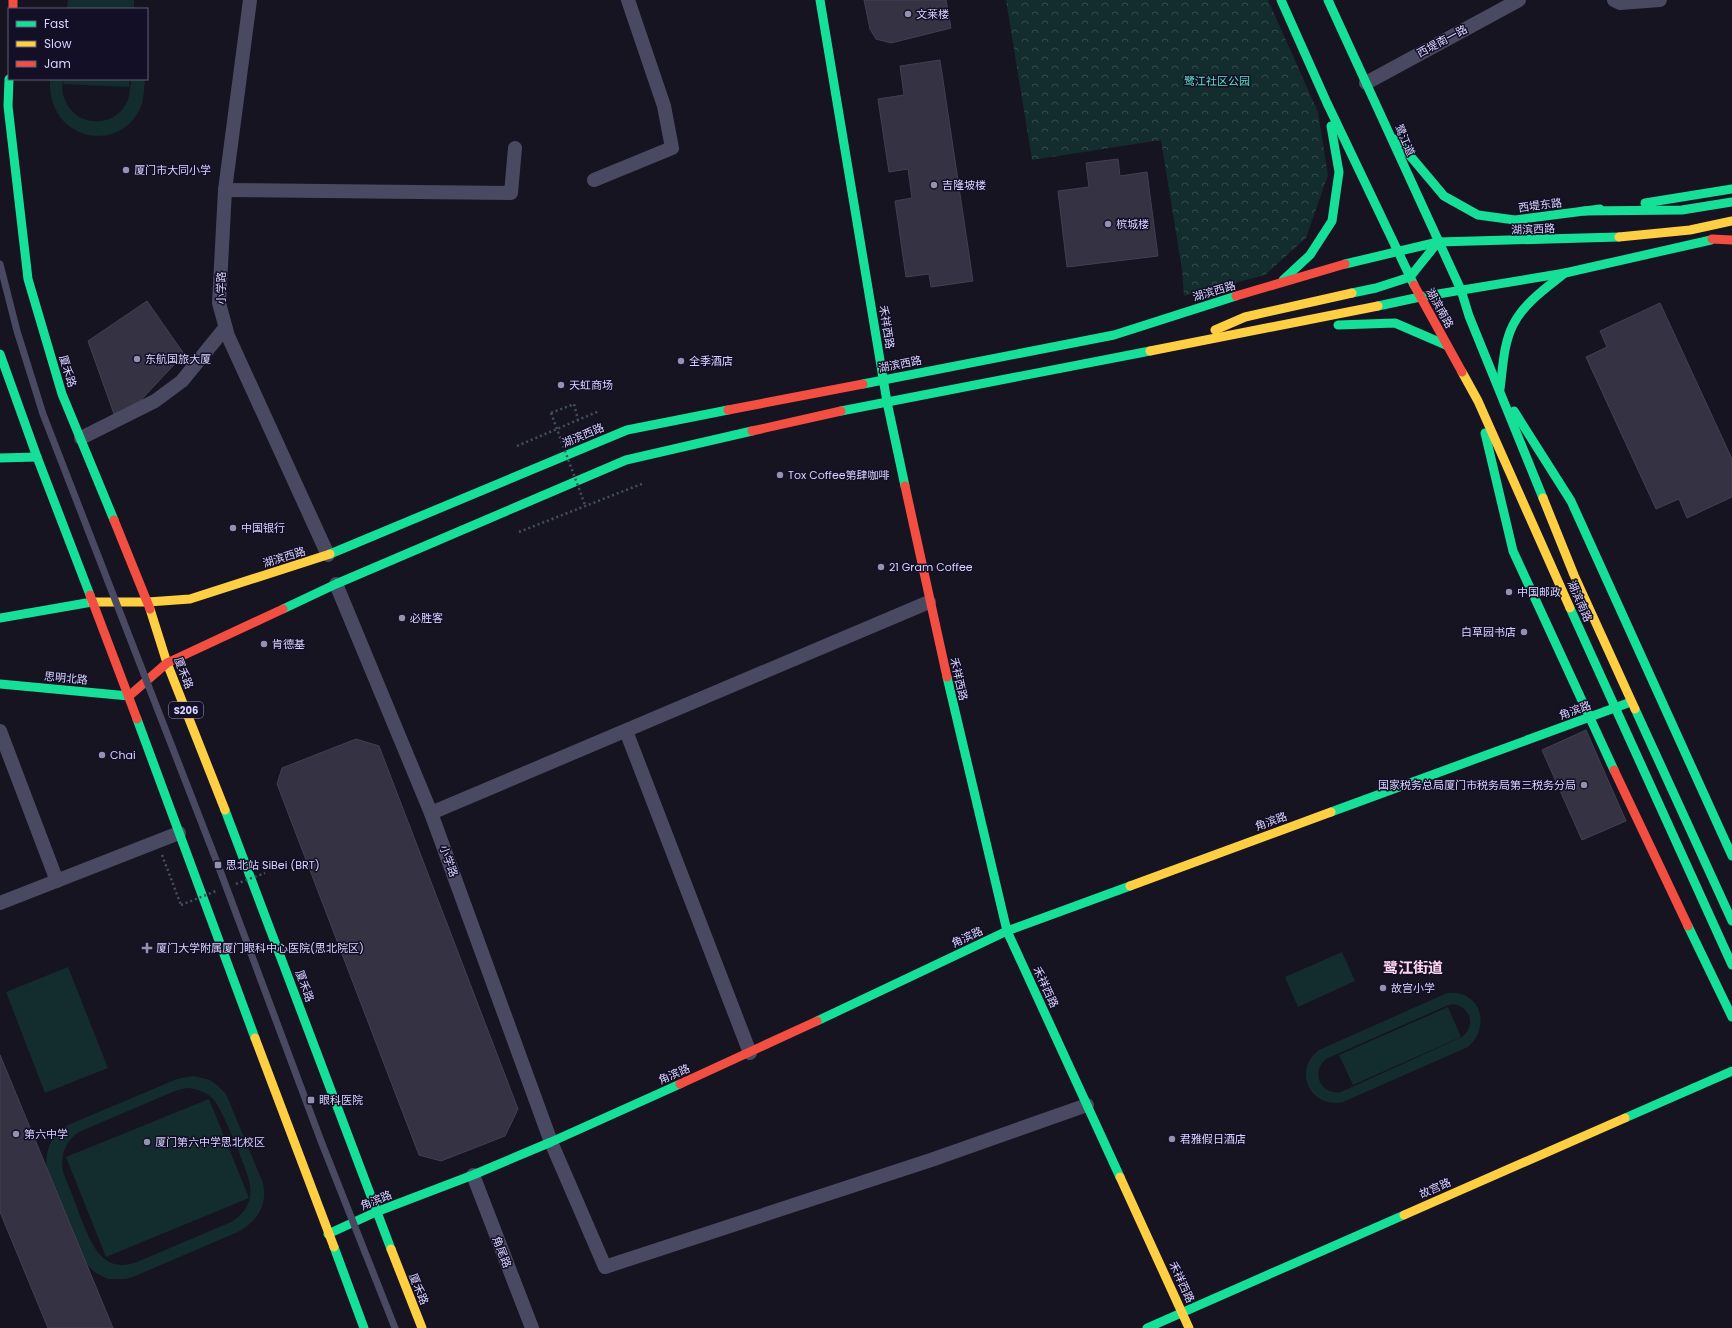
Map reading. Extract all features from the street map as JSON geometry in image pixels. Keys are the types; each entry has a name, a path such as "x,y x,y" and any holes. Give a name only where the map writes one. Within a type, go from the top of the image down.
{"main road":[{"name":"禾祥西路","path":"820,0 887,402 929,602 1007,931 1183,1312 1189,1328"},
{"path":"1281,0 1327,103 1338,123 1398,251"},
{"name":"鹭江道","path":"1328,0 1461,290"},
{"name":"厦禾路","path":"9,80 8,106 28,279 62,394 148,602 167,663 257,892 376,1212 422,1328"},
{"path":"1280,282 1310,255 1332,221 1338,172 1327,103"},
{"name":"西堤东路","path":"1386,128 1444,196 1478,215 1515,220 1647,203 1732,189"},
{"path":"1584,211 1682,210 1732,202"},
{"name":"湖滨西路","path":"92,602 148,602 190,599 328,556 627,430 1114,335 1280,282 1369,257 1438,242 1604,238 1690,230 1732,221"},
{"path":"129,696 167,663 336,584 626,460 815,416 1271,328 1420,297 1565,273 1712,239 1732,236"},
{"path":"1712,239 1732,240"},
{"path":"1181,345 1245,317 1376,288 1410,277 1438,242"},
{"name":"湖滨南路","path":"1398,251 1420,297 1478,401 1614,708 1732,966"},
{"path":"1565,273 1531,301 1513,325 1505,354 1500,388 1571,501 1732,856"},
{"name":"湖滨南路","path":"1461,290 1469,316 1500,388 1574,575 1732,921"},
{"path":"1271,328 1395,323 1446,345"},
{"path":"0,354 36,457 129,696 364,1328"},
{"path":"1478,401 1513,551 1588,717 1732,1017"},
{"path":"0,458 36,457"},
{"path":"0,618 92,602"},
{"name":"思明北路","path":"0,684 129,696"},
{"name":"角滨路","path":"328,1234 376,1212 473,1175 552,1142 750,1053 1007,931 1632,702"},
{"name":"故宫路","path":"1147,1328 1732,1071"}],"street":[{"name":"小学路","path":"250,0 225,190 219,303 225,328 328,556"},
{"path":"594,180 672,148 664,106 628,0"},
{"name":"西堤南一路","path":"1366,83 1519,0"},
{"path":"1614,0 1620,3 1660,0"},
{"path":"225,190 511,193 514,148"},
{"path":"81,438 155,401 182,381 225,328"},
{"name":"小学路","path":"336,584 431,813 552,1142 605,1267 931,1160 1087,1105"},
{"path":"431,813 929,602"},
{"path":"0,731 57,881"},
{"path":"626,731 750,1053"},
{"path":"0,903 179,833"},
{"name":"角尾路","path":"473,1175 532,1328"}],"lane":[{"path":"0,264 16,331 46,421 218,865 321,1141 395,1328"}],"path":[{"path":"578,420 574,404 550,413 585,505"},
{"path":"517,446 599,411"},
{"path":"519,532 644,483"},
{"path":"162,854 181,905"}],"green space":[{"path":"68,0 134,0 134,8 67,8"},
{"name":"鹭江社区公园","path":"1006,0 1268,0 1318,112 1328,175 1306,238 1265,275 1184,296 1182,270 1161,140 1032,160"},
{"path":"50,80 63,80 63,95 70,109 78,116 87,120 106,120 115,116 128,100 131,80 145,80 142,104 132,121 119,131 103,136 87,135 72,128 60,117 52,100"},
{"path":"64,80 130,80 129,87 63,84"},
{"path":"1342,952 1355,981 1298,1007 1285,977"},
{"path":"68,967 108,1068 45,1093 6,992"},
{"path":"1447,993 1458,993 1468,997 1479,1011 1481,1020 1475,1038 1468,1047 1343,1102 1331,1103 1322,1100 1314,1094 1308,1086 1306,1077 1307,1068 1311,1058 1319,1050","holes":["1453,1004 1464,1009 1470,1018 1469,1028 1462,1037 1341,1092 1328,1090 1323,1087 1320,1082 1318,1076 1319,1070 1326,1059 1446,1006"]},
{"path":"1448,1007 1461,1037 1353,1085 1339,1055"},
{"path":"194,1076 210,1080 226,1094 263,1183 264,1199 260,1212 251,1223 238,1232 133,1277 125,1279 108,1279 96,1273 87,1265 47,1173 46,1158 50,1145 57,1134 68,1125 177,1079","holes":["186,1088 201,1091 213,1099 228,1125 249,1180 250,1192 248,1204 241,1214 231,1222 137,1262 125,1265 114,1264 99,1254 88,1236 63,1172 62,1160 67,1143 81,1131 175,1091"]},
{"path":"209,1099 249,1198 106,1257 66,1157"}],"building":[{"name":"文莱楼","path":"864,0 946,0 951,28 891,43 876,39 870,29"},
{"name":"吉隆坡楼","path":"940,60 973,281 931,287 929,274 906,277 895,201 912,198 908,169 889,172 878,99 904,95 900,66"},
{"name":"槟城楼","path":"1118,159 1120,176 1147,172 1158,256 1067,267 1058,191 1089,187 1086,163"},
{"name":"东航国旅大厦","path":"147,301 184,354 141,400 121,412 114,414 88,341"},
{"path":"1660,303 1732,459 1732,497 1687,518 1679,499 1656,509 1586,357 1607,347 1600,331"},
{"name":"国家税务总局厦门市税务局第三税务分局","path":"1586,730 1626,821 1582,840 1542,750"},
{"path":"356,739 379,746 518,1109 505,1136 441,1161 419,1155 277,784 282,768"},
{"name":"第六中学","path":"0,1055 113,1328 48,1328 0,1212"}],"traffic: fast":[{"path":"820,0 887,402 905,486"},
{"path":"1281,0 1327,103 1414,285"},
{"path":"1328,0 1461,290 1469,316 1543,498"},
{"path":"9,80 8,106 28,279 62,394 114,520"},
{"path":"1283,280 1310,255 1332,221 1339,172 1331,126"},
{"path":"1396,139 1444,196 1478,215 1515,220 1600,209"},
{"path":"1645,203 1732,189"},
{"path":"1584,211 1682,210 1732,202"},
{"path":"1345,264 1438,242 1619,237"},
{"path":"1378,306 1420,297 1565,273 1711,240"},
{"path":"1352,293 1376,288 1410,277 1438,242"},
{"path":"1500,389 1505,349 1513,325 1529,303 1565,273"},
{"path":"863,384 1114,335 1236,296"},
{"path":"1338,325 1395,323 1446,345"},
{"path":"841,411 1150,351"},
{"path":"0,354 37,457 90,595"},
{"path":"330,554 627,430 728,410"},
{"path":"1514,411 1571,501 1732,856"},
{"path":"283,609 336,584 626,460 752,431"},
{"path":"1485,433 1513,551 1614,770"},
{"path":"0,458 37,457"},
{"path":"0,618 92,602"},
{"path":"1570,608 1732,965"},
{"path":"947,677 1007,931 1120,1177"},
{"path":"0,684 129,696"},
{"path":"1331,812 1628,703"},
{"path":"1635,709 1732,921"},
{"path":"137,719 255,1038"},
{"path":"225,810 391,1249"},
{"path":"817,1021 1007,931 1130,886"},
{"path":"1688,926 1732,1017"},
{"path":"1625,1118 1732,1071"},
{"path":"328,1234 376,1212 473,1175 551,1142 680,1084"},
{"path":"1147,1328 1404,1215"},
{"path":"334,1247 364,1328"}],"traffic: slow":[{"path":"1619,237 1690,230 1732,221"},
{"path":"1215,330 1245,317 1352,293"},
{"path":"1150,351 1378,306"},
{"path":"1462,372 1478,401 1570,608"},
{"path":"1543,498 1574,575 1635,709"},
{"path":"92,602 148,602 190,599 330,554"},
{"path":"150,609 167,663 225,810"},
{"path":"1130,886 1331,812"},
{"path":"255,1038 334,1247"},
{"path":"1404,1215 1625,1118"},
{"path":"1120,1177 1189,1328"},
{"path":"391,1249 422,1328"}],"traffic: jam":[{"path":"13,0 13,8"},
{"path":"1712,239 1732,240"},
{"path":"1236,296 1345,264"},
{"path":"1414,285 1462,372"},
{"path":"728,410 863,384"},
{"path":"752,431 841,411"},
{"path":"905,486 947,677"},
{"path":"114,520 150,609"},
{"path":"90,595 137,719"},
{"path":"129,696 167,663 283,609"},
{"path":"1614,770 1688,926"},
{"path":"680,1084 817,1021"}],"place":[{"name":"文莱楼","path":"908,14"},
{"name":"厦门市大同小学","path":"126,170"},
{"name":"吉隆坡楼","path":"934,185"},
{"name":"槟城楼","path":"1108,224"},
{"name":"东航国旅大厦","path":"137,359"},
{"name":"全季酒店","path":"681,361"},
{"name":"天虹商场","path":"561,385"},
{"name":"Tox Coffee第肆咖啡","path":"780,475"},
{"name":"中国银行","path":"233,528"},
{"name":"21 Gram Coffee","path":"881,567"},
{"name":"中国邮政","path":"1509,592"},
{"name":"必胜客","path":"402,618"},
{"name":"白草园书店","path":"1524,632"},
{"name":"肯德基","path":"264,644"},
{"name":"Chai","path":"102,755"},
{"name":"国家税务总局厦门市税务局第三税务分局","path":"1584,785"},
{"name":"思北站 SiBei (BRT)","path":"218,865"},
{"name":"厦门大学附属厦门眼科中心医院(思北院区)","path":"147,948"},
{"name":"故宫小学","path":"1383,988"},
{"name":"眼科医院","path":"311,1100"},
{"name":"第六中学","path":"16,1134"},
{"name":"君雅假日酒店","path":"1172,1139"},
{"name":"厦门第六中学思北校区","path":"147,1142"}],"district":[{"name":"鹭江街道","path":"1413,967"}]}
